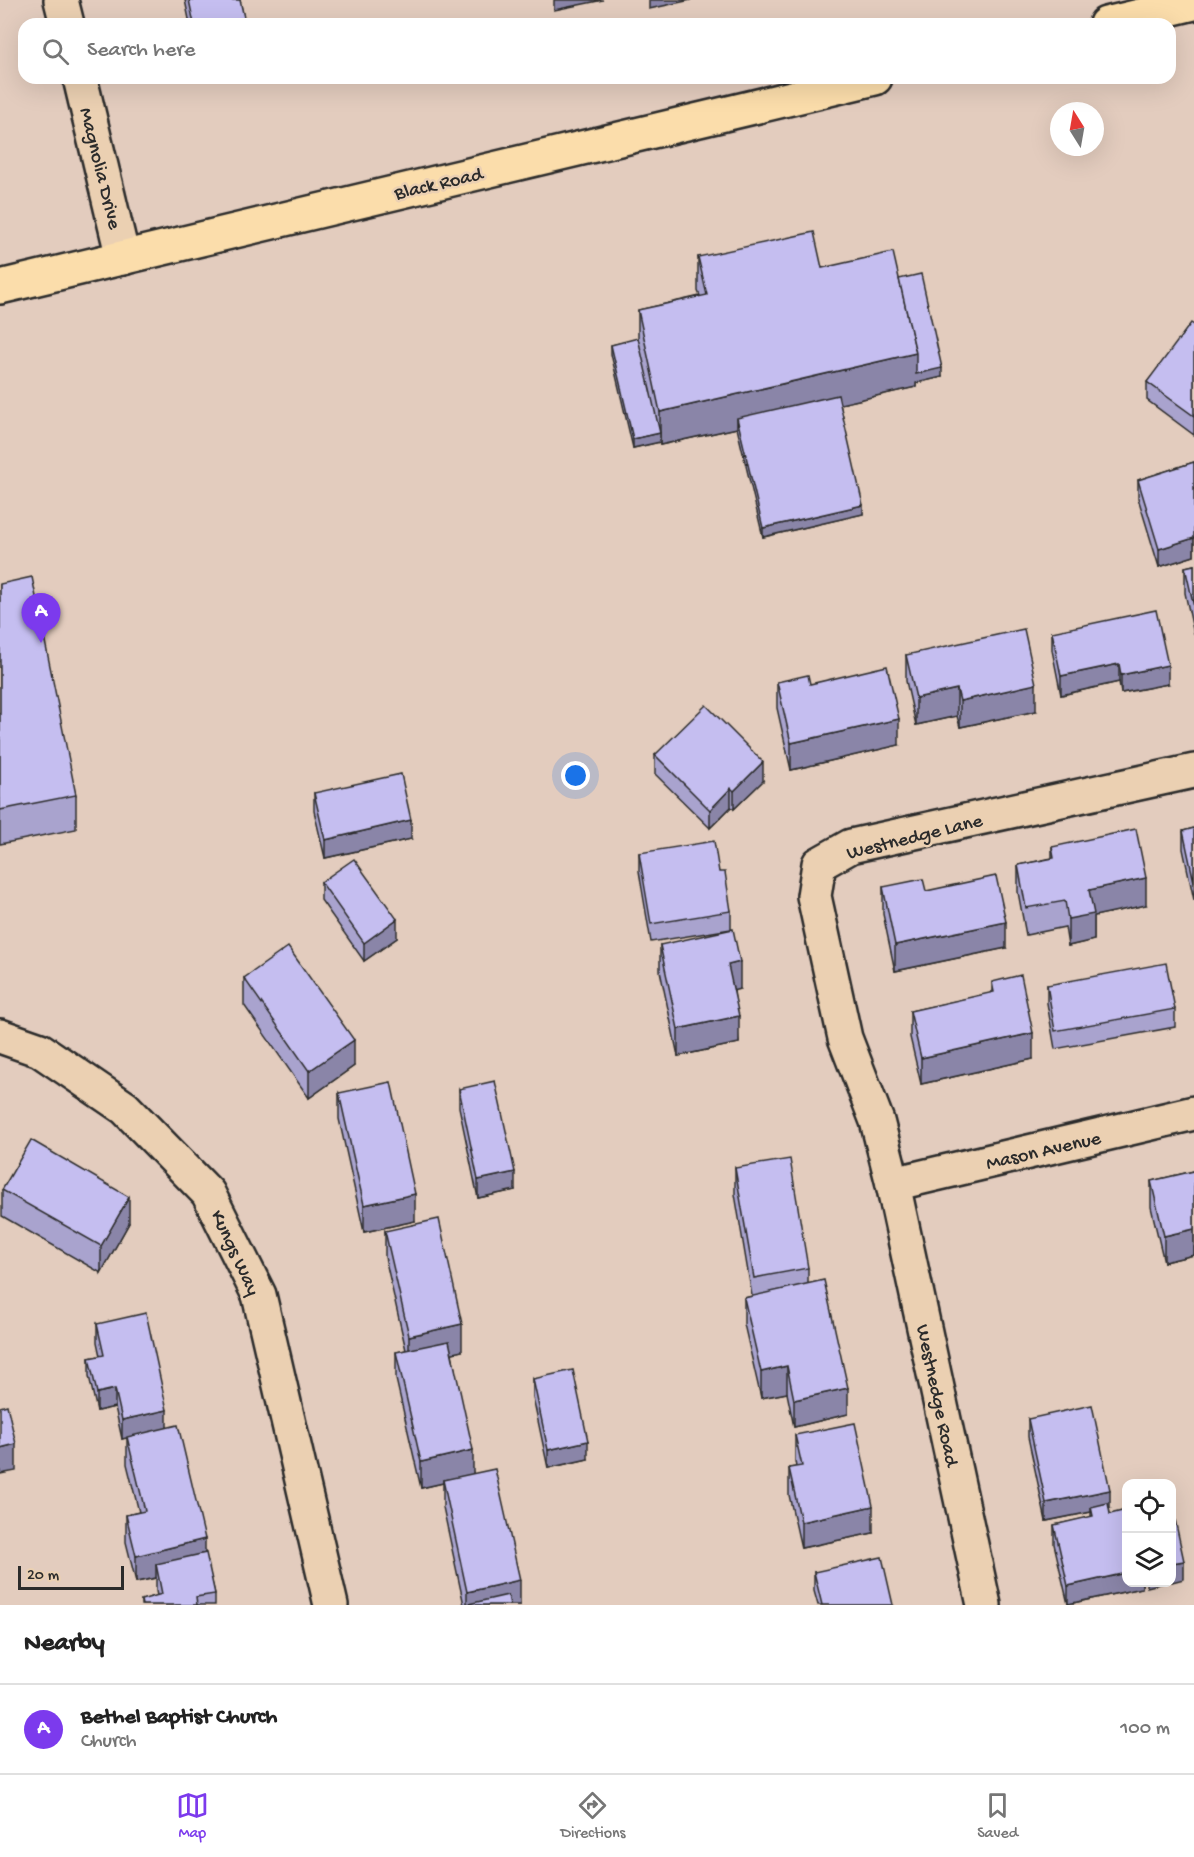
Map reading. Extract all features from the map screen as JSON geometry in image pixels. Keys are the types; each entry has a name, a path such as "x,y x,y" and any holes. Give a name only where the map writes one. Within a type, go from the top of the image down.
{"main road":[{"path":"1131,18 1194,3"},
{"name":"Black Road","path":"0,287 850,84"}],"street":[{"path":"61,0 66,18"},
{"name":"Magnolia Drive","path":"81,84 123,258"},
{"name":"Westnedge Lane","path":"893,1184 877,1121 845,1038 814,896 819,864 851,846 1194,771"},
{"name":"Kungs Way","path":"0,1036 40,1050 126,1108 208,1193 259,1295 331,1605"},
{"name":"Mason Avenue","path":"893,1184 1194,1113"},
{"name":"Westnedge Road","path":"893,1184 984,1605"}],"building":[{"path":"189,0 240,0 244,18 193,18"},
{"path":"814,232 822,268 893,252 916,353 660,412 638,310 707,295 698,257"},
{"path":"921,274 942,368 916,374 916,353 899,279"},
{"path":"1191,323 1194,325 1194,416 1147,382"},
{"path":"638,338 660,433 633,439 611,345"},
{"path":"838,395 863,505 763,528 737,418"},
{"path":"1194,462 1194,538 1159,549 1138,480"},
{"path":"1194,565 1194,607 1185,567"},
{"path":"32,577 76,795 0,810 0,584"},
{"path":"1156,610 1168,665 1121,675 1119,664 1061,676 1052,632"},
{"path":"1024,629 1036,684 960,701 957,689 916,698 906,655"},
{"path":"887,666 899,719 791,743 777,682 808,675 810,684"},
{"path":"706,705 763,762 734,791 731,788 710,810 655,755"},
{"path":"401,774 411,820 325,840 314,793"},
{"path":"1194,828 1194,882 1183,831"},
{"path":"1136,829 1146,878 1089,890 1094,914 1068,919 1065,901 1026,908 1018,865 1054,858 1052,847"},
{"path":"714,841 719,872 725,872 731,911 651,924 639,853"},
{"path":"354,859 397,919 364,943 321,882"},
{"path":"996,876 1006,922 895,945 883,887 923,879 926,891"},
{"path":"733,929 740,962 728,965 739,1016 678,1029 660,945"},
{"path":"288,947 354,1040 309,1071 244,978"},
{"path":"1166,963 1175,1009 1055,1031 1047,985"},
{"path":"1021,975 1033,1033 921,1058 910,1011 994,992 992,982"},
{"path":"495,1081 515,1172 478,1180 459,1089"},
{"path":"391,1082 415,1194 364,1205 339,1093"},
{"path":"31,1140 129,1197 101,1246 2,1190"},
{"path":"790,1159 808,1268 754,1278 735,1168"},
{"path":"1194,1171 1194,1229 1164,1236 1151,1181"},
{"path":"439,1219 462,1324 409,1336 385,1231"},
{"path":"824,1280 848,1388 794,1400 787,1366 761,1372 744,1298"},
{"path":"146,1313 167,1410 122,1420 115,1389 97,1393 89,1358 104,1355 97,1324"},
{"path":"449,1341 473,1450 421,1462 396,1352"},
{"path":"573,1370 588,1441 548,1450 533,1379"},
{"path":"7,1405 16,1444 0,1448 0,1407"},
{"path":"1092,1405 1110,1490 1046,1503 1028,1419"},
{"path":"855,1423 873,1506 801,1522 789,1468 802,1466 795,1435"},
{"path":"178,1425 205,1539 136,1556 126,1515 145,1511 127,1437"},
{"path":"495,1469 520,1580 467,1592 443,1480"},
{"path":"1108,1503 1110,1514 1122,1511 1122,1574 1068,1586 1054,1525 1093,1516 1091,1507"},
{"path":"1176,1524 1184,1561 1176,1562"},
{"path":"206,1553 215,1594 196,1597 197,1605 142,1605 141,1600 162,1594 156,1564"},
{"path":"882,1557 893,1605 822,1605 814,1572"},
{"path":"508,1595 510,1605 464,1605"}],"place":[{"name":"Bethel Baptist Church","path":"41,643"}]}
